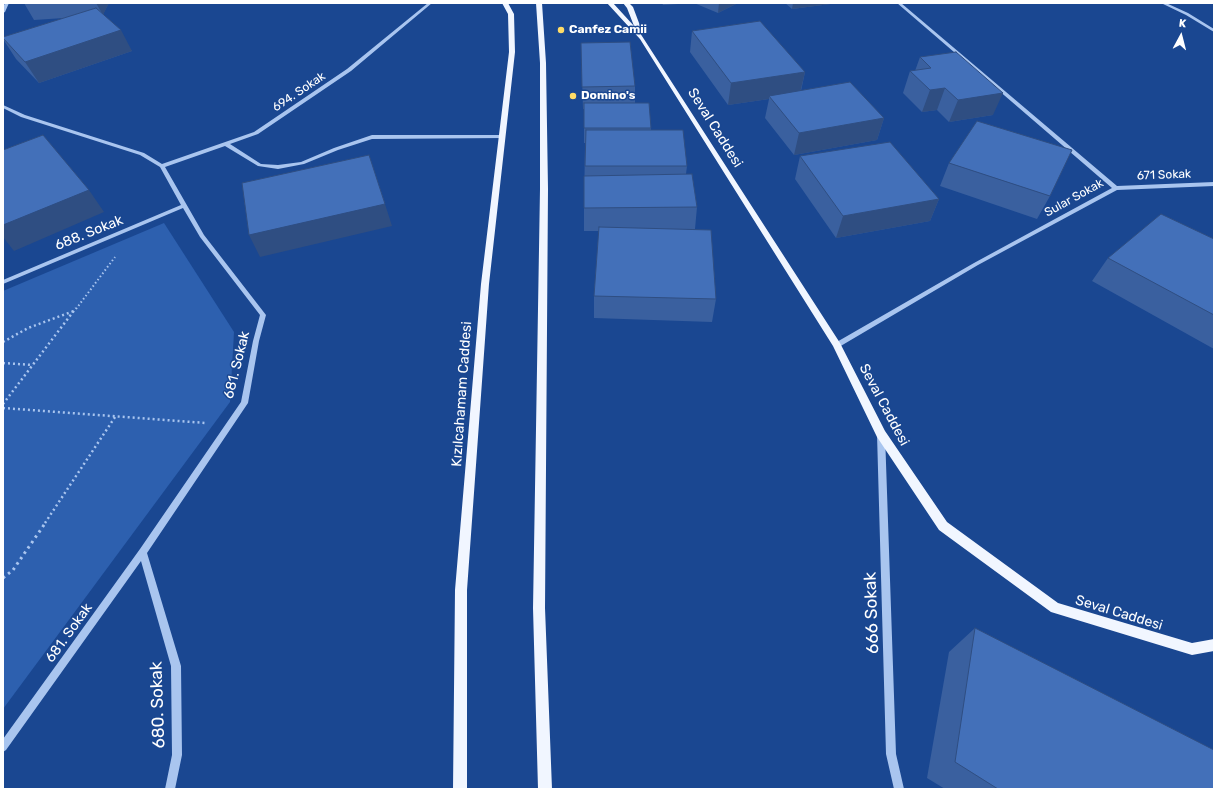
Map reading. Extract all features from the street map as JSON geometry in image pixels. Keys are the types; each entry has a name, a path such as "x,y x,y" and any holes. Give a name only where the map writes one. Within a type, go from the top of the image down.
{"main road":[{"name":"Kızılcahamam Caddesi","path":"460,789 461,590 485,284 512,52 511,14 505,3"},
{"path":"540,3 543,63 544,189 539,608 544,789"},
{"name":"Seval Caddesi","path":"610,3 642,38 837,345 881,434 942,526 1055,608 1192,649 1214,645"},
{"name":"Seval Caddesi","path":"626,3 630,7 642,38"}],"street":[{"path":"3,12 7,3"},
{"name":"694. Sokak","path":"162,166 256,133 343,74 430,3"},
{"name":"Sular Sokak","path":"837,345 976,264 1116,188 899,3"},
{"path":"1163,3 1187,14 1214,31"},
{"path":"3,106 24,116 142,154 162,166"},
{"path":"226,144 260,165 278,167 302,163 336,149 372,137 502,137"},
{"name":"681. Sokak","path":"3,747 144,552 228,424 244,403 264,315 202,236 162,166"},
{"name":"671 Sokak","path":"1116,188 1214,184"},
{"name":"688. Sokak","path":"3,282 184,206"},
{"name":"666 Sokak","path":"881,434 891,754 899,789"},
{"name":"680. Sokak","path":"144,552 176,666 177,755 170,789"}],"path":[{"path":"3,404 115,256"},
{"path":"3,342 28,328 74,311"},
{"path":"3,363 33,366"},
{"path":"3,408 115,418 228,424"},
{"path":"3,578 13,570 34,541 115,418"}],"shaded area":[{"path":"164,223 234,332 230,402 3,709 3,291"}],"building":[{"path":"96,8 121,30 25,62 3,38 3,37"},
{"path":"760,21 805,72 731,83 692,31"},
{"path":"630,42 635,86 582,87 581,43"},
{"path":"956,52 1003,93 958,100 945,88 930,90 910,71 931,68 920,57"},
{"path":"850,82 884,118 799,133 769,96"},
{"path":"584,103 649,103 651,128 584,128"},
{"path":"977,121 1072,150 1050,196 949,163"},
{"path":"586,130 683,130 687,166 585,166"},
{"path":"43,135 89,190 3,225 3,150"},
{"path":"890,142 939,199 843,216 800,156"},
{"path":"369,155 385,204 249,235 242,183"},
{"path":"692,174 697,207 584,208 584,176"},
{"path":"1161,214 1214,239 1214,315 1108,258"},
{"path":"599,227 711,230 716,299 594,296"},
{"path":"975,628 1214,750 1214,789 998,789 955,762"}],"place":[{"name":"Canfez Camii","path":"561,30"},
{"name":"Domino's","path":"573,96"}]}
